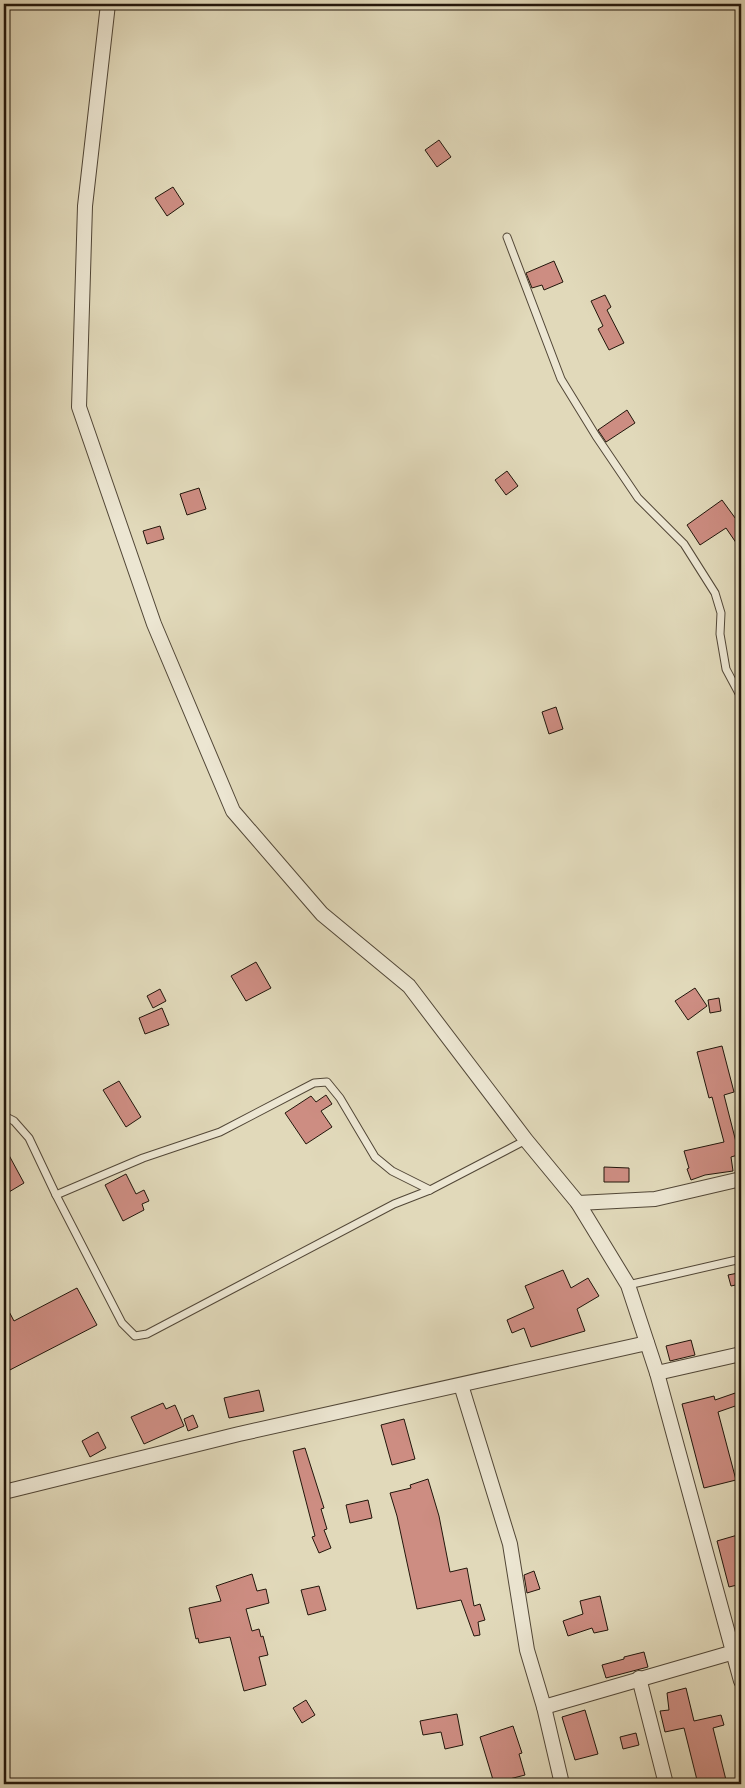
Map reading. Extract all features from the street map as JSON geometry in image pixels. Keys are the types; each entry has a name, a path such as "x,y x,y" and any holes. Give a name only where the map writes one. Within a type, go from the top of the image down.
{"street":[{"path":"108,4 85,206 79,406 154,624 233,811 322,914 408,986 526,1140 578,1203 628,1285 657,1373 741,1681"},
{"path":"578,1203 655,1199 741,1179"},
{"path":"4,1492 240,1434 647,1343"},
{"path":"657,1373 741,1354"},
{"path":"461,1384 510,1544 528,1650 562,1784"},
{"path":"544,1707 734,1652"},
{"path":"639,1678 666,1784"}],"lane":[{"path":"507,237 560,379 638,498 684,544 715,593 721,613 720,634 726,669 741,698"},
{"path":"56,1195 143,1158 220,1132 314,1083 327,1082 340,1098 375,1157 392,1171 430,1190"},
{"path":"4,1116 14,1121 29,1138 122,1323 135,1336 147,1334 394,1204 430,1190 526,1140"},
{"path":"628,1285 741,1259"}],"building":[{"path":"439,140 451,157 437,167 425,150"},
{"path":"173,187 184,204 167,216 155,198"},
{"path":"554,261 563,282 544,290 542,285 532,288 526,273"},
{"path":"605,295 611,307 607,310 624,343 609,350 598,329 603,326 591,301"},
{"path":"627,410 635,423 606,442 598,430"},
{"path":"507,471 518,486 506,495 495,480"},
{"path":"199,488 206,509 187,515 180,494"},
{"path":"722,500 741,526 741,550 726,528 700,545 687,525"},
{"path":"160,526 164,539 147,544 143,531"},
{"path":"556,707 563,729 549,734 542,712"},
{"path":"256,962 271,988 246,1001 231,976"},
{"path":"695,988 707,1006 688,1020 675,1001"},
{"path":"160,989 166,1001 153,1008 147,996"},
{"path":"719,998 721,1011 710,1013 708,1000"},
{"path":"162,1008 169,1025 145,1034 139,1018"},
{"path":"722,1046 734,1092 724,1095 736,1142 741,1141 741,1154 731,1157 733,1171 705,1175 691,1180 684,1151 724,1142 712,1097 709,1098 697,1052"},
{"path":"119,1081 141,1117 126,1127 103,1090"},
{"path":"326,1095 332,1104 321,1111 332,1127 306,1144 285,1113 311,1096 316,1102"},
{"path":"4,1146 24,1183 4,1195"},
{"path":"604,1167 629,1168 629,1182 604,1182"},
{"path":"126,1174 136,1194 144,1190 149,1201 142,1204 144,1210 123,1221 105,1185"},
{"path":"563,1270 571,1288 588,1278 599,1296 577,1309 585,1331 531,1347 524,1328 512,1333 507,1320 534,1308 525,1286"},
{"path":"738,1273 740,1284 731,1286 728,1275"},
{"path":"77,1288 97,1325 4,1373 4,1302 14,1321"},
{"path":"691,1340 695,1355 670,1361 666,1346"},
{"path":"259,1390 264,1411 229,1418 224,1398"},
{"path":"741,1391 741,1404 718,1412 736,1480 704,1488 682,1404 714,1396 715,1400"},
{"path":"163,1403 166,1409 175,1405 184,1426 144,1444 131,1417"},
{"path":"193,1415 198,1427 188,1431 184,1419"},
{"path":"404,1419 415,1459 392,1465 381,1425"},
{"path":"98,1432 106,1448 90,1457 82,1441"},
{"path":"305,1448 324,1508 321,1509 327,1529 324,1530 331,1548 319,1553 312,1537 315,1536 293,1451"},
{"path":"428,1479 439,1516 450,1572 467,1568 474,1606 480,1604 485,1620 478,1622 480,1635 474,1636 461,1600 417,1609 397,1516 390,1493 411,1488 410,1485"},
{"path":"368,1500 372,1518 350,1523 346,1505"},
{"path":"741,1534 741,1584 729,1587 717,1541"},
{"path":"534,1571 540,1589 527,1593 524,1575"},
{"path":"252,1574 257,1591 266,1589 269,1603 246,1609 252,1631 259,1629 268,1655 259,1657 266,1685 244,1691 230,1637 199,1643 198,1638 196,1639 189,1608 221,1601 216,1586"},
{"path":"319,1586 326,1610 308,1615 301,1590"},
{"path":"600,1596 608,1630 594,1633 592,1628 568,1636 563,1621 583,1614 580,1601"},
{"path":"644,1652 648,1667 606,1678 602,1665"},
{"path":"686,1688 694,1721 721,1715 724,1725 713,1728 727,1784 698,1784 684,1728 665,1732 660,1711 669,1710 667,1693"},
{"path":"306,1700 315,1715 302,1723 293,1708"},
{"path":"585,1710 598,1754 575,1760 562,1717"},
{"path":"457,1714 463,1745 445,1749 441,1732 423,1735 420,1721"},
{"path":"513,1726 522,1753 519,1754 525,1775 494,1783 480,1737"},
{"path":"636,1733 639,1745 623,1749 620,1737"}]}
